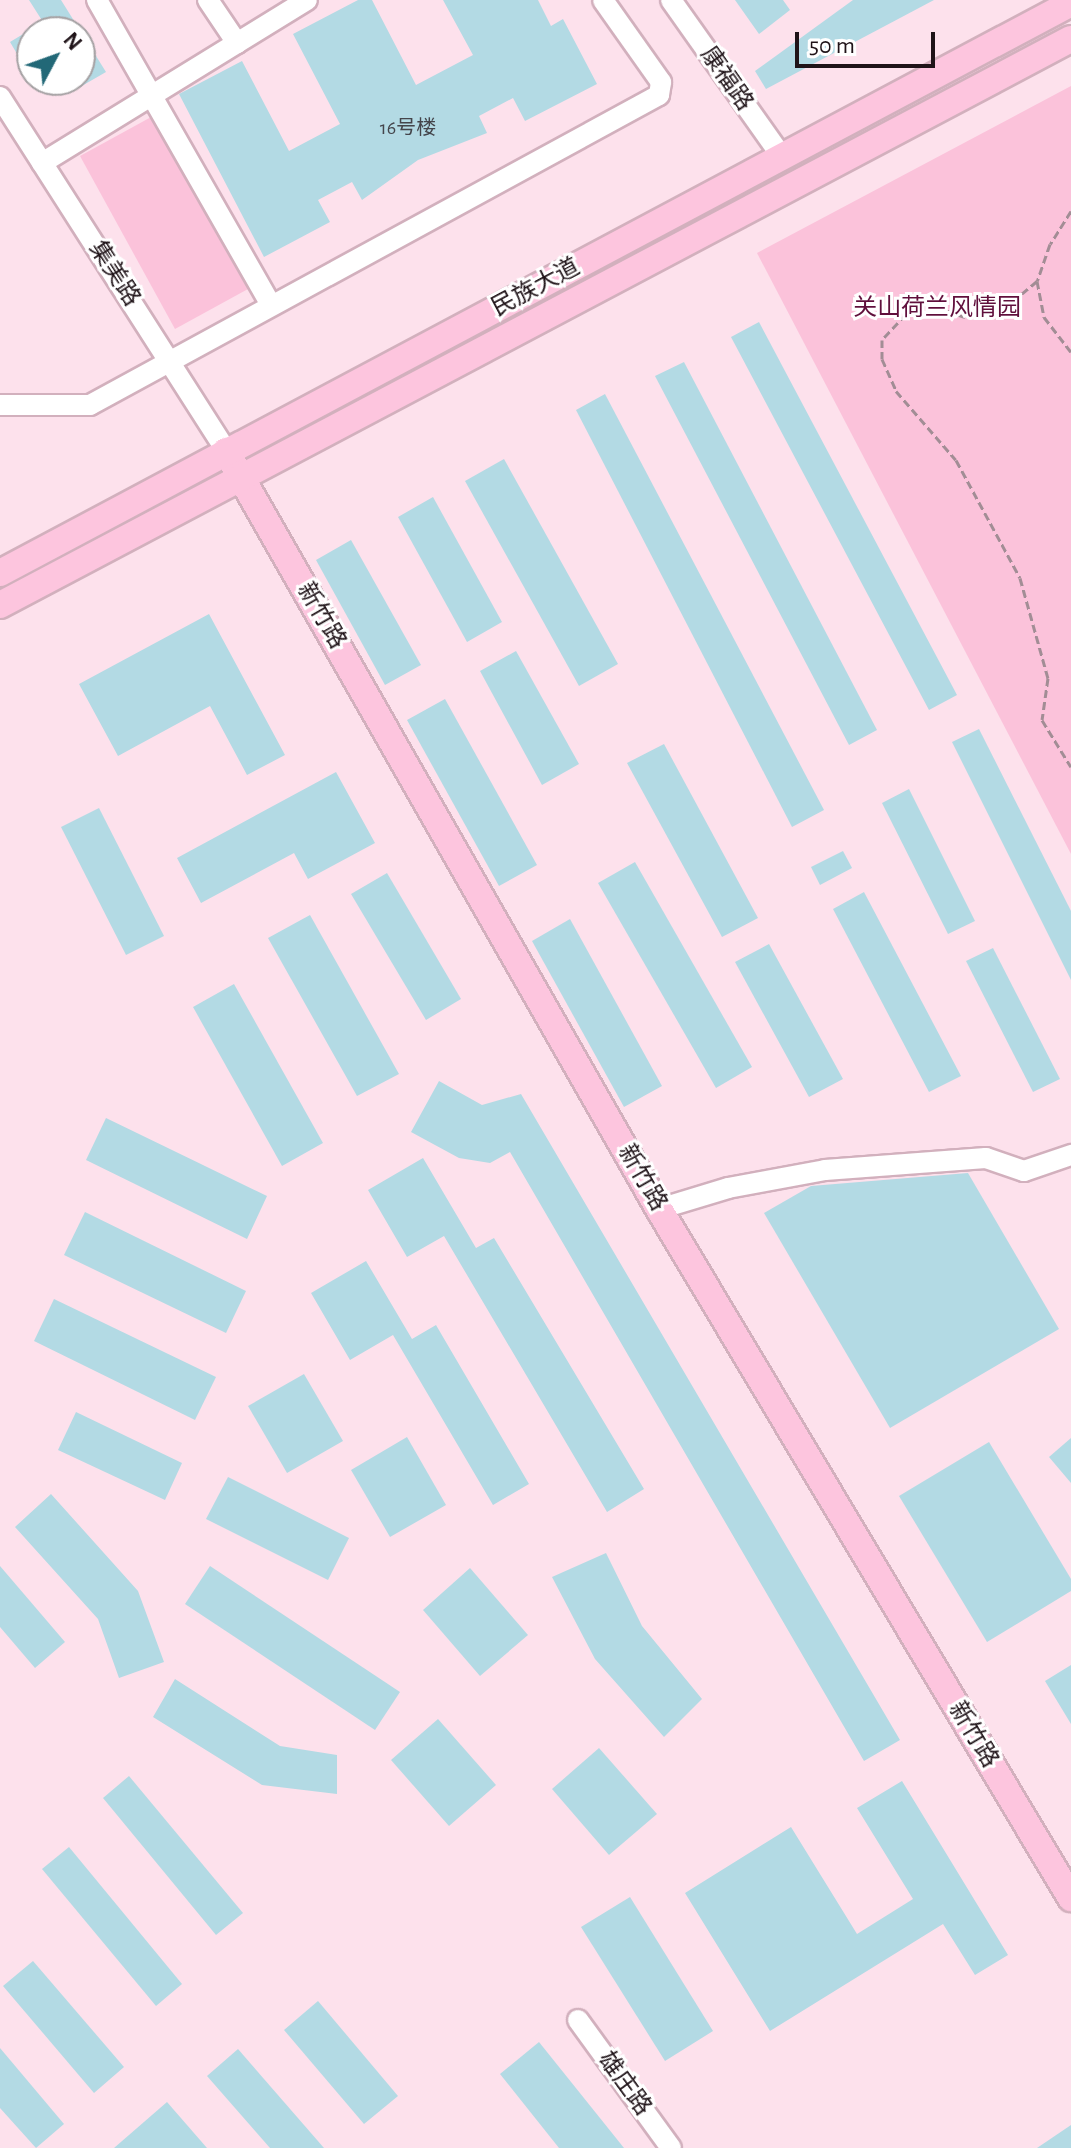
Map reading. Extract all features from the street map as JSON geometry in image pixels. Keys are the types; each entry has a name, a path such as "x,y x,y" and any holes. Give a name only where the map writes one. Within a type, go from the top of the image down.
{"main road":[{"name":"民族大道","path":"0,573 1071,3"},
{"name":"民族大道","path":"0,605 1071,39"},
{"name":"新竹路","path":"226,451 659,1209 1071,1898"}],"street":[{"path":"97,0 271,305"},
{"path":"208,0 237,43"},
{"path":"42,163 307,0"},
{"path":"0,405 90,405 659,95 661,82 603,0"},
{"name":"康福路","path":"671,0 782,157"},
{"name":"集美路","path":"0,97 226,451"},
{"path":"659,1209 728,1188 825,1170 986,1158 1024,1171 1071,1155"},
{"name":"雄庄路","path":"578,2020 671,2148"}],"path":[{"path":"1071,211 1050,244 1037,281 1013,303 984,316 965,317 936,307 906,314 882,340 882,359 896,391 956,460 1020,578 1038,629 1048,678 1042,720 1071,767"},
{"path":"1037,281 1044,317 1071,352"}],"green space":[{"name":"关山荷兰风情园","path":"1071,86 1071,854 757,253"},
{"path":"153,116 248,289 175,329 80,156"}],"building":[{"path":"29,0 61,0 71,16 39,16"},
{"path":"358,0 372,0 416,85 473,55 443,0 538,0 551,26 563,19 597,84 525,121 513,98 479,116 487,133 418,160 362,200 352,182 318,200 330,222 264,257 179,94 242,61 289,151 340,124 293,34"},
{"path":"735,0 783,0 790,10 759,34"},
{"path":"853,0 934,0 766,89 755,71"},
{"path":"16,38 16,52 10,42"},
{"path":"96,56 106,72 96,78"},
{"path":"759,322 957,695 929,710 731,337"},
{"path":"684,362 877,730 849,745 655,376"},
{"path":"605,394 824,810 792,827 576,410"},
{"path":"504,459 618,664 579,686 465,481"},
{"path":"433,497 502,622 467,642 398,517"},
{"path":"351,540 421,665 385,685 316,560"},
{"path":"209,614 285,755 247,775 210,706 118,756 79,684"},
{"path":"516,651 579,764 542,785 480,671"},
{"path":"445,699 537,865 499,886 407,720"},
{"path":"979,729 1071,911 1071,980 952,742"},
{"path":"664,744 758,918 722,937 627,763"},
{"path":"336,772 375,843 308,879 294,853 201,903 177,858"},
{"path":"909,789 975,921 948,934 882,803"},
{"path":"99,808 164,936 126,955 61,827"},
{"path":"843,851 852,868 820,885 811,867"},
{"path":"635,862 752,1067 716,1088 598,883"},
{"path":"387,873 461,999 426,1020 351,894"},
{"path":"864,892 961,1076 929,1092 833,909"},
{"path":"310,915 399,1074 357,1096 268,938"},
{"path":"570,919 662,1086 624,1107 532,941"},
{"path":"769,944 843,1079 809,1097 735,962"},
{"path":"993,948 1060,1079 1033,1092 966,961"},
{"path":"234,984 323,1143 282,1166 193,1007"},
{"path":"439,1081 482,1105 521,1094 900,1740 864,1761 510,1152 490,1163 459,1158 411,1132"},
{"path":"106,1118 267,1196 247,1239 86,1160"},
{"path":"423,1158 476,1248 494,1238 644,1489 607,1512 444,1236 407,1257 368,1190"},
{"path":"968,1173 1059,1329 890,1428 764,1213 811,1186"},
{"path":"85,1212 246,1291 226,1333 64,1255"},
{"path":"366,1261 412,1339 436,1325 529,1484 493,1505 393,1335 350,1360 311,1293"},
{"path":"54,1299 216,1377 195,1420 34,1341"},
{"path":"304,1374 343,1441 287,1473 248,1406"},
{"path":"76,1412 182,1463 165,1500 58,1450"},
{"path":"407,1437 446,1505 390,1537 351,1470"},
{"path":"1071,1438 1071,1483 1049,1457"},
{"path":"989,1442 1071,1579 1071,1591 987,1642 899,1496"},
{"path":"228,1477 349,1538 328,1580 206,1519"},
{"path":"51,1494 138,1591 164,1662 119,1678 98,1619 15,1527"},
{"path":"606,1553 642,1626 702,1699 664,1737 595,1659 552,1577"},
{"path":"0,1566 65,1642 35,1668 0,1627"},
{"path":"210,1566 400,1692 375,1730 185,1604"},
{"path":"470,1568 528,1635 480,1676 423,1610"},
{"path":"1071,1665 1071,1724 1045,1681"},
{"path":"175,1679 280,1746 337,1755 337,1794 262,1785 153,1717"},
{"path":"438,1719 496,1785 449,1826 391,1760"},
{"path":"599,1748 657,1814 609,1855 552,1789"},
{"path":"129,1776 243,1913 216,1935 103,1798"},
{"path":"902,1781 1008,1955 975,1975 943,1924 770,2031 685,1893 791,1827 857,1934 913,1899 857,1808"},
{"path":"69,1847 182,1984 156,2006 42,1869"},
{"path":"630,1897 713,2031 665,2061 581,1927"},
{"path":"33,1961 124,2067 94,2093 3,1986"},
{"path":"318,2001 398,2096 364,2124 284,2030"},
{"path":"539,2042 624,2148 559,2148 500,2074"},
{"path":"0,2048 64,2124 36,2148 0,2108"},
{"path":"238,2049 324,2148 270,2148 207,2076"},
{"path":"167,2102 207,2148 114,2148"},
{"path":"1071,2125 1071,2148 1037,2148"}]}
